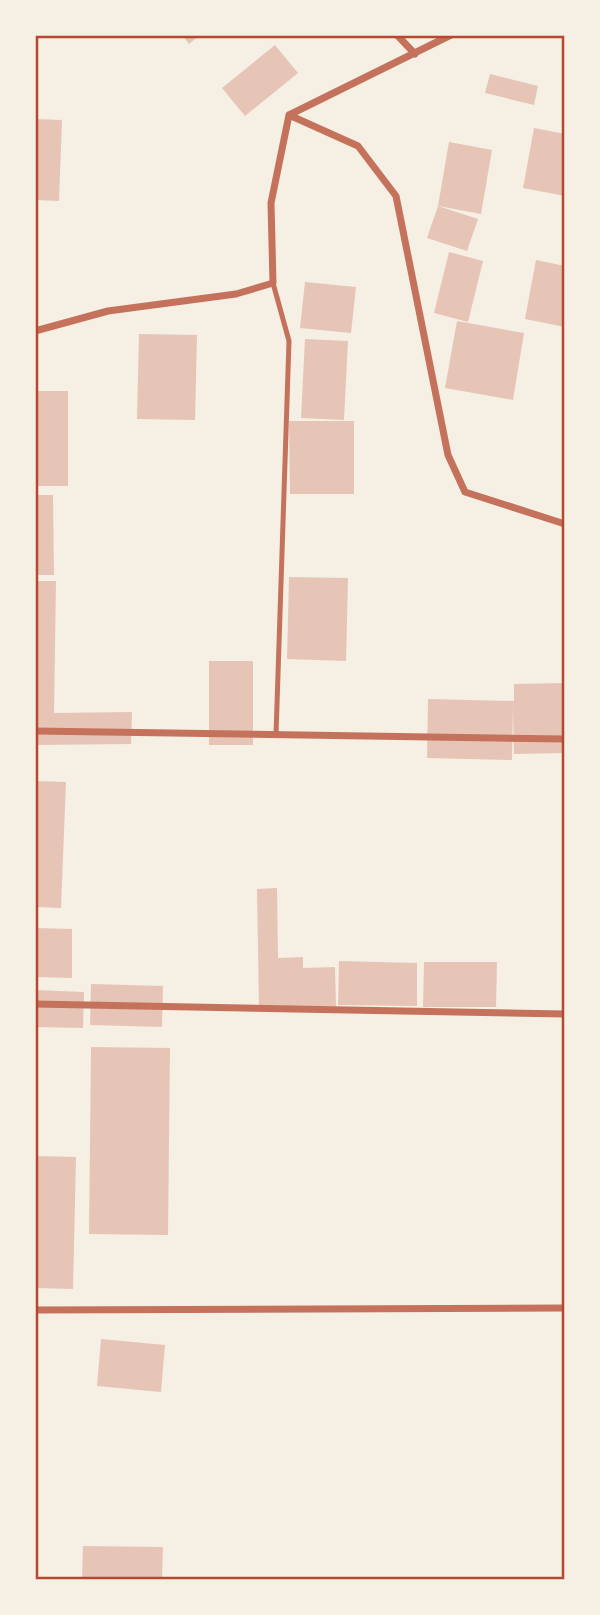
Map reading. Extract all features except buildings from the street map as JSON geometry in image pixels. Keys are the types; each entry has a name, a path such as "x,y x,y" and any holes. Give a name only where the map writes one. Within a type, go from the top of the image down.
{"street":[{"path":"397,35 415,54"},
{"path":"289,115 451,35"},
{"path":"35,331 108,311 236,294 273,283 271,203 289,115"},
{"path":"289,115 358,146 396,196 448,455 465,492 565,524"},
{"path":"35,731 565,739"},
{"path":"35,1004 565,1014"},
{"path":"35,1310 565,1308"}],"lane":[{"path":"273,283 289,341 276,735"}]}
